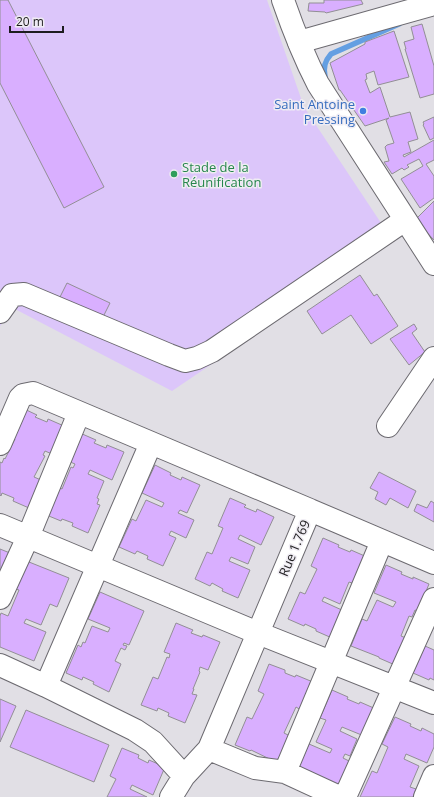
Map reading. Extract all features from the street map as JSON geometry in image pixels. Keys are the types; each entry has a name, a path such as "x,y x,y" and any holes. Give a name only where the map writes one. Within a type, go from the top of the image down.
{"street":[{"path":"283,0 298,42 318,84 434,264"},
{"path":"298,42 434,4"},
{"path":"0,312 12,295 24,294 169,355 185,360 197,358 212,351 405,220"},
{"path":"388,426 434,358"},
{"name":"Rue 1.769","path":"0,444 20,398 23,395 33,393 310,510 209,749 184,776 171,797"},
{"path":"0,598 28,537 79,413"},
{"path":"46,686 151,443"},
{"path":"310,510 434,563"},
{"path":"0,525 258,633 434,704"},
{"path":"285,772 382,541"},
{"path":"345,797 434,599"},
{"path":"0,665 46,686 141,734 153,742 184,776"},
{"path":"209,749 255,768 285,772 340,797"},
{"path":"425,797 434,776"}],"shaded area":[{"name":"Stade de la Réunification","path":"0,0 267,0 304,107 393,241 172,391 13,308 0,326"}],"building":[{"path":"0,0 8,0 104,187 64,208 0,83"},
{"path":"324,0 361,0 363,4 326,13 308,11 309,3 324,3"},
{"path":"422,24 434,66 434,94 420,98 404,42 414,39 411,27"},
{"path":"394,31 409,77 378,85 374,71 366,74 367,79 365,80 370,93 380,87 390,117 410,112 418,139 408,142 411,152 403,155 404,157 434,140 434,160 426,164 434,176 434,198 420,208 401,179 423,166 419,159 407,165 409,167 404,170 402,168 392,174 384,162 389,161 385,147 394,143 386,120 389,118 365,126 339,90 330,63 365,44 365,42"},
{"path":"434,117 434,138 430,140 423,122"},
{"path":"434,201 434,240 415,220"},
{"path":"360,275 374,296 377,294 398,326 371,344 351,315 322,334 307,311"},
{"path":"67,283 110,303 102,319 59,299"},
{"path":"414,324 417,329 412,333 425,352 409,365 390,339"},
{"path":"20,407 37,415 35,417 47,422 48,419 64,426 52,454 45,451 43,455 45,456 34,477 41,480 29,508 13,501 14,498 2,493 1,496 0,495 0,462 2,463 4,458 5,459 15,439 8,436"},
{"path":"80,433 96,440 94,443 106,448 107,445 124,452 112,480 90,470 88,474 104,481 97,498 99,499 97,504 100,505 88,533 72,526 73,523 62,519 61,521 44,514 56,486 62,489 71,467 73,468 75,464 68,461"},
{"path":"155,465 181,480 182,477 200,485 187,513 180,510 178,513 194,520 186,538 171,531 169,535 176,538 163,566 147,559 148,556 137,551 135,554 119,547 132,519 136,521 146,500 162,507 164,503 142,493"},
{"path":"379,472 416,491 408,508 390,498 386,505 375,499 378,492 370,488"},
{"path":"230,498 246,505 244,507 256,512 257,509 274,517 261,545 240,535 238,539 255,547 248,564 231,557 229,561 250,570 238,598 222,591 223,589 212,583 210,586 195,579 207,552 212,554 223,528 218,526"},
{"path":"431,501 434,503 434,522 414,511 417,504 427,508"},
{"path":"323,538 339,545 338,547 350,552 351,550 367,557 355,584 349,582 340,604 324,597 322,601 344,611 332,638 305,624 304,626 288,619 300,592 305,594 317,569 311,566"},
{"path":"0,549 10,553 0,578"},
{"path":"24,560 69,578 57,607 50,604 41,625 26,619 24,623 46,632 34,661 0,647 0,616 1,613 8,616 19,590 12,588"},
{"path":"386,565 402,572 401,574 413,579 413,577 429,584 418,611 415,610 412,617 409,616 401,636 406,638 395,665 351,646 362,619 367,621 377,600 393,607 396,602 374,593"},
{"path":"100,592 144,611 129,645 124,643 123,645 127,646 125,650 121,648 115,661 121,664 109,692 83,677 82,680 66,673 78,645 81,647 83,642 85,643 92,626 108,632 110,628 88,619"},
{"path":"176,623 193,630 191,633 202,637 203,635 220,642 208,670 200,667 200,672 192,694 197,695 185,723 168,716 169,713 158,708 157,711 141,705 153,677 158,679 167,657 169,658 170,654 164,652"},
{"path":"425,646 434,650 434,680 430,678 429,680 413,673"},
{"path":"269,664 285,670 285,673 295,677 296,675 313,682 301,710 296,707 284,733 290,736 278,763 251,750 250,751 235,745 247,717 252,719 264,694 258,691"},
{"path":"332,690 348,697 347,699 359,704 360,702 376,709 364,736 342,727 340,731 357,739 350,756 345,754 343,758 353,763 341,790 297,771 309,744 330,753 332,749 316,742 326,720 320,718"},
{"path":"0,699 16,706 0,742"},
{"path":"26,710 109,745 94,782 10,747"},
{"path":"395,717 411,724 410,726 421,731 422,728 434,734 434,747 427,763 406,754 404,759 419,766 410,787 416,789 413,797 360,797 372,771 377,773 388,747 382,744"},
{"path":"122,748 139,755 138,758 148,763 149,760 165,767 153,795 132,785 130,789 147,797 107,797 116,779 110,776"}],"waterway":[{"path":"325,77 325,64 331,54 399,24"}],"place":[{"name":"Saint Antoine Pressing","path":"363,111"},
{"name":"Stade de la Réunification","path":"174,174"}]}
